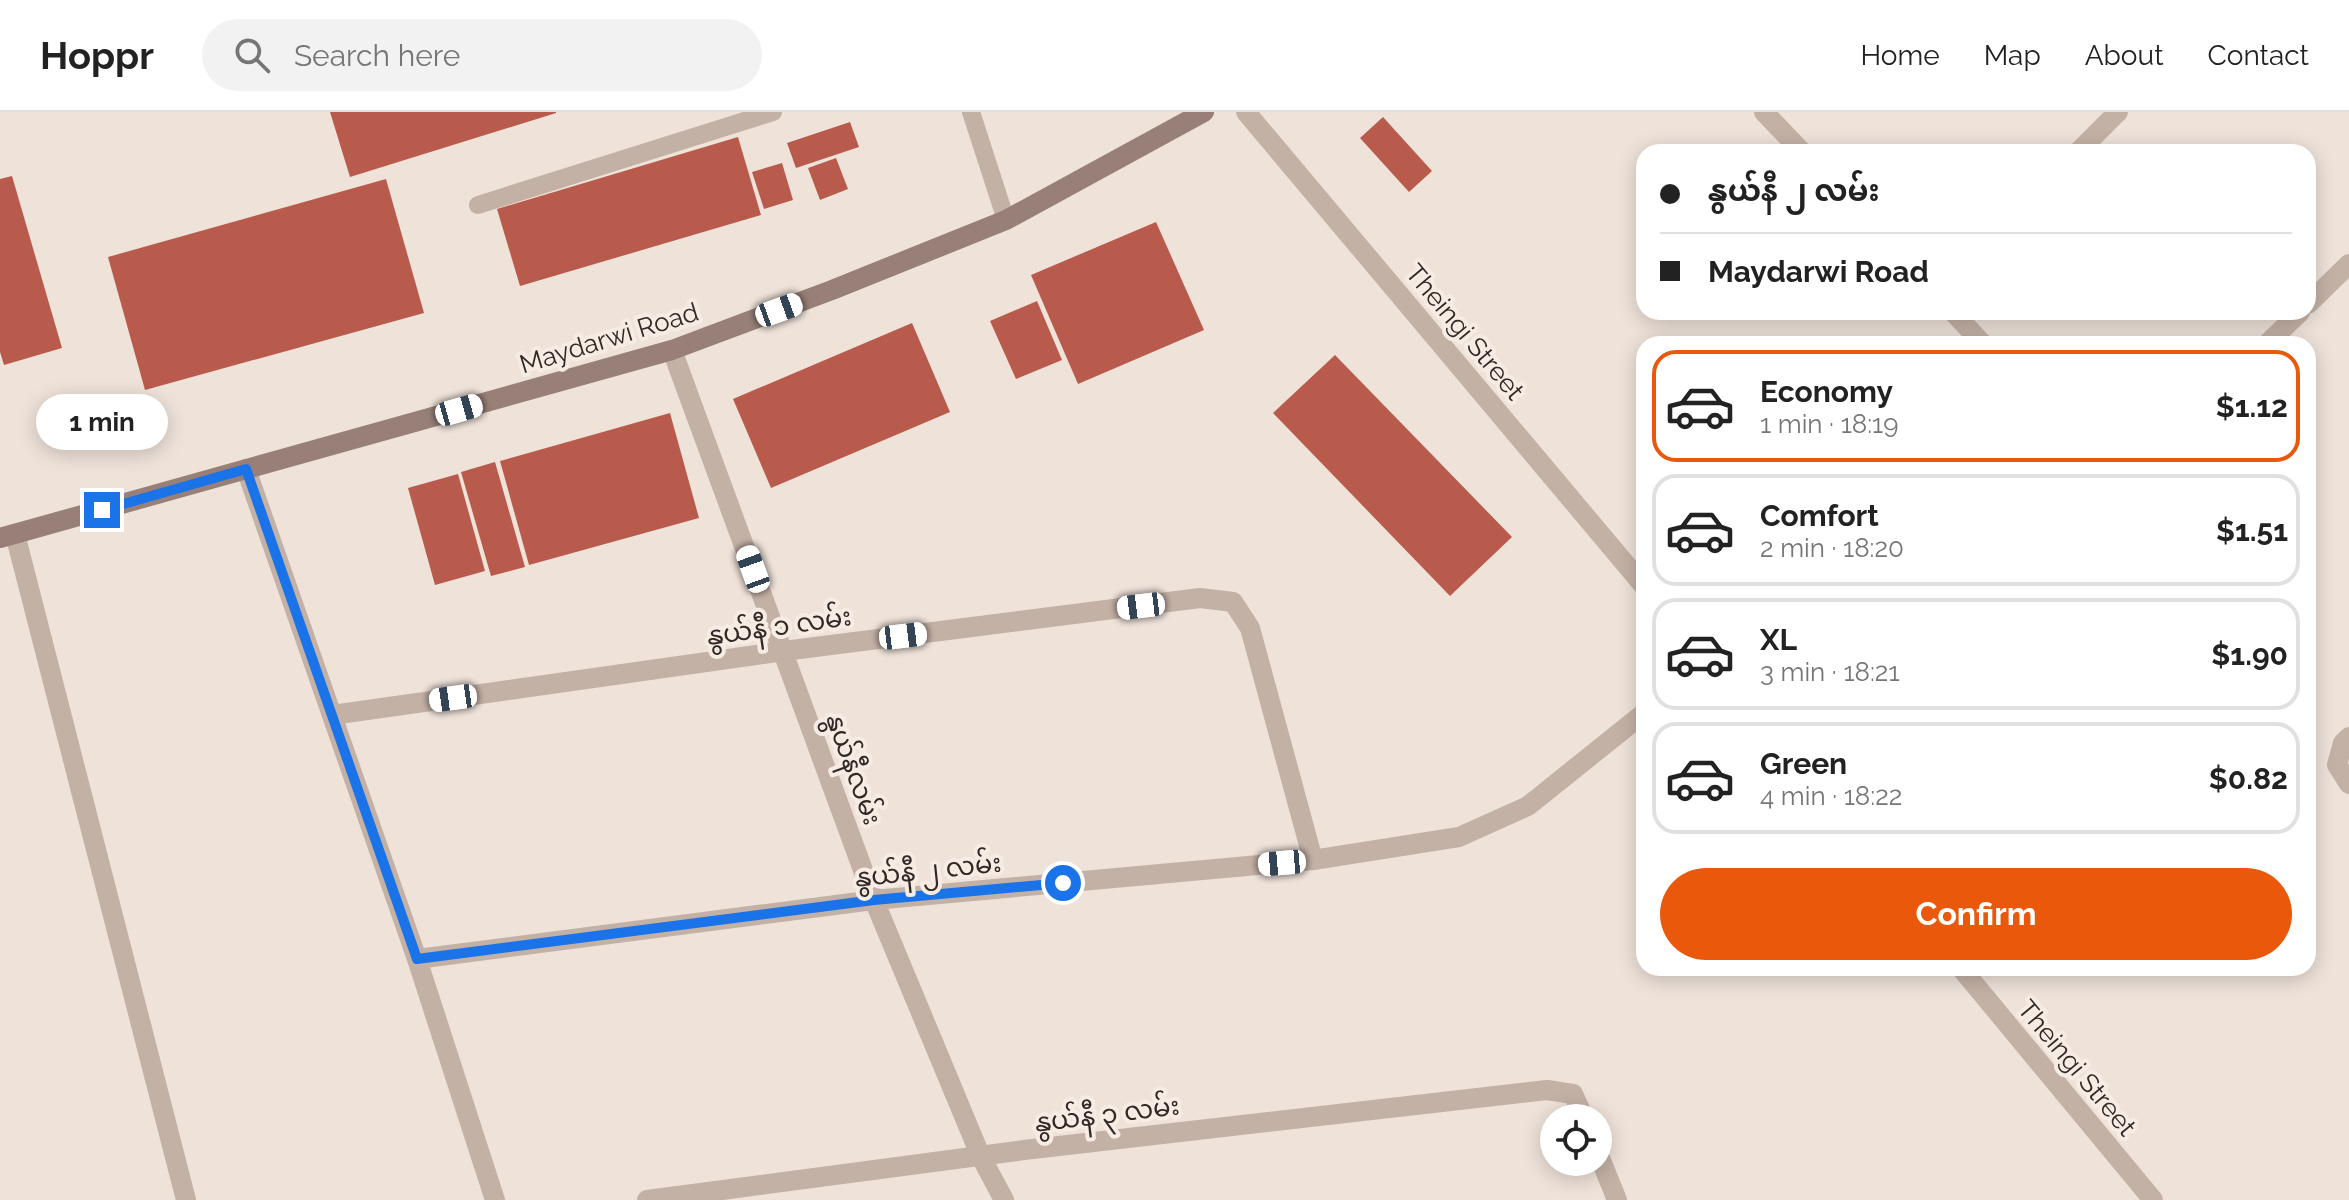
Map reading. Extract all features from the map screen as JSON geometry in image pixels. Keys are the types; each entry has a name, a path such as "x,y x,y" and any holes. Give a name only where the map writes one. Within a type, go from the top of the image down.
{"street":[{"name":"Maydarwi Road","path":"8,536 672,350 1006,220 1204,112"},
{"name":"Theingi Street","path":"1246,112 1636,576"},
{"path":"1764,112 1794,144"},
{"path":"2086,144 2118,112"},
{"path":"2316,296 2349,264"},
{"path":"1960,320 1976,336"},
{"path":"2275,336 2292,320"},
{"name":"နွယ်နီလမ်း","path":"672,350 874,900 981,1157 1004,1200"},
{"path":"246,469 417,959 495,1200"},
{"path":"8,536 186,1200"},
{"name":"နွယ်နီ ၁ လမ်း","path":"332,715 784,651 1200,598 1233,602 1250,628 1313,860"},
{"name":"နွယ်နီ ၂ လမ်း","path":"417,959 874,900 1313,860 1459,837 1528,806 1636,719"},
{"path":"2349,737 2343,743 2337,765 2349,784"},
{"name":"Theingi Street","path":"1968,976 2149,1199"},
{"name":"နွယ်နီ ၃ လမ်း","path":"647,1200 1547,1090 1573,1094 1578,1104"},
{"path":"1607,1176 1617,1200"}],"lane":[{"path":"478,205 727,119 773,112"},
{"path":"971,112 1006,220"}],"building":[{"path":"330,112 556,112 556,113 350,177"},
{"path":"1383,117 1432,171 1409,192 1360,138"},
{"path":"850,122 859,147 796,168 787,143"},
{"path":"738,137 761,215 520,286 497,209"},
{"path":"836,158 848,189 820,200 808,168"},
{"path":"782,163 793,200 764,209 752,172"},
{"path":"12,176 62,348 4,365 0,352 0,179"},
{"path":"386,179 424,313 145,390 108,257"},
{"path":"1156,222 1204,330 1078,384 1031,275"},
{"path":"1037,301 1062,360 1016,379 990,321"},
{"path":"912,323 950,412 771,488 733,399"},
{"path":"1335,355 1512,537 1450,596 1273,413"},
{"path":"670,413 699,518 529,565 500,461"},
{"path":"495,462 525,567 491,576 461,472"},
{"path":"458,474 485,571 435,585 408,488"}],"route":[{"path":"102,510 246,469 417,959 874,900 1063,883"}]}
